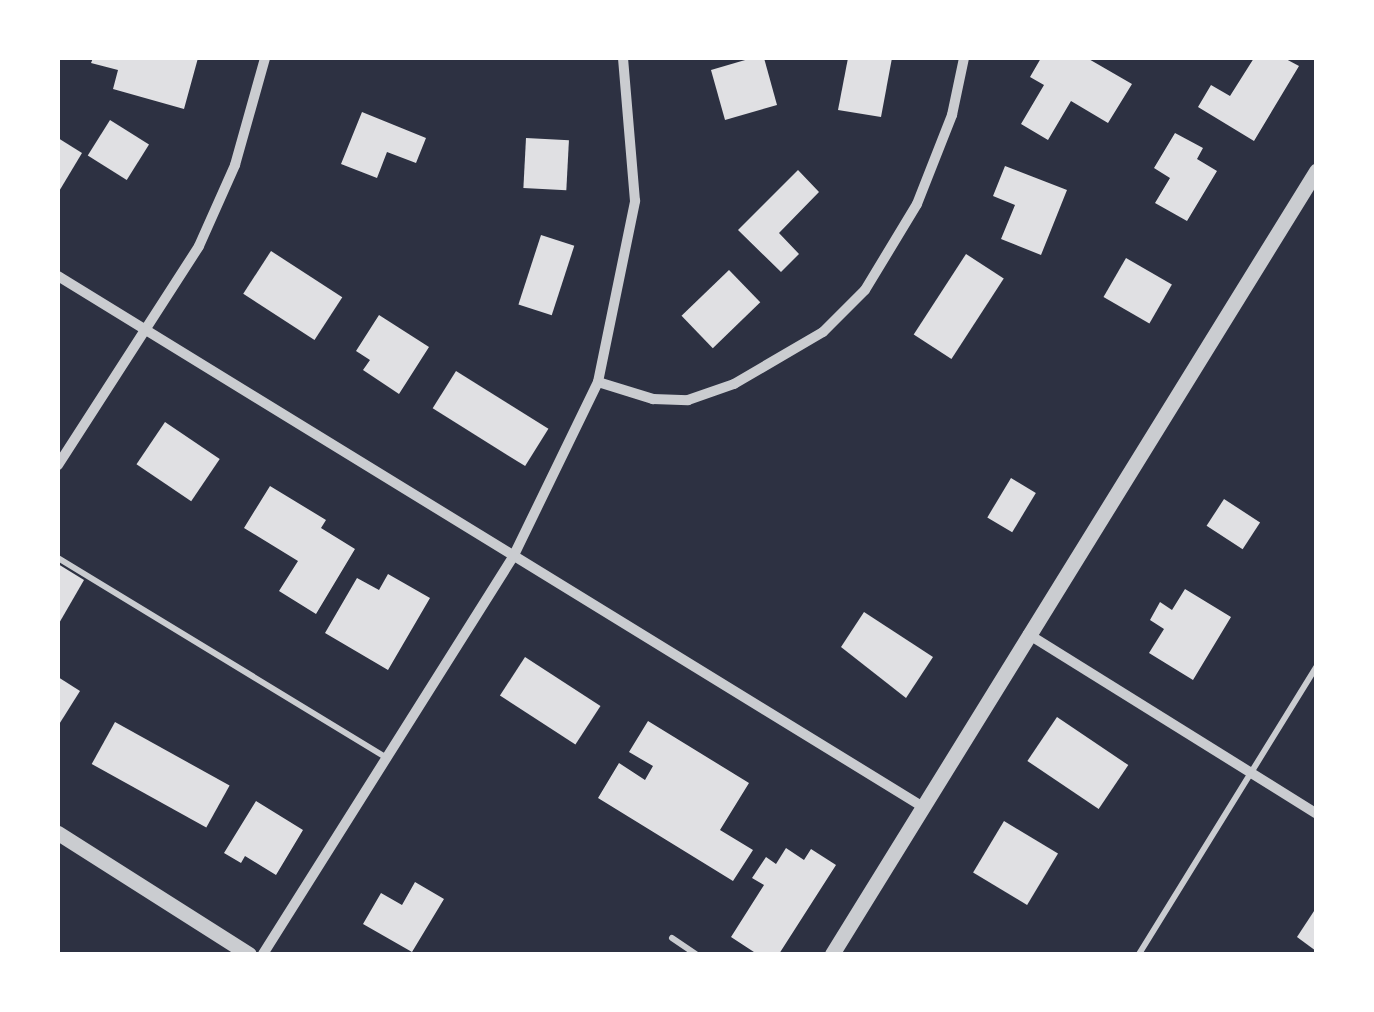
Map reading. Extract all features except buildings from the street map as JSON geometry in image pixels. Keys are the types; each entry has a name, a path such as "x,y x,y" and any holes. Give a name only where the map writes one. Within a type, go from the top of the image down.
{"street":[{"path":"58,465 199,246 235,165 265,58"},
{"path":"263,954 514,555 598,382 635,202 623,58"},
{"path":"598,382 653,399 688,400 734,384 824,332 865,290 917,204 952,115 964,58"},
{"path":"832,954 1316,171"},
{"path":"58,276 923,807"},
{"path":"1028,634 1316,813"},
{"path":"58,833 248,954"}],"lane":[{"path":"58,558 386,758"},
{"path":"1139,954 1316,666"},
{"path":"672,938 696,954"}]}
